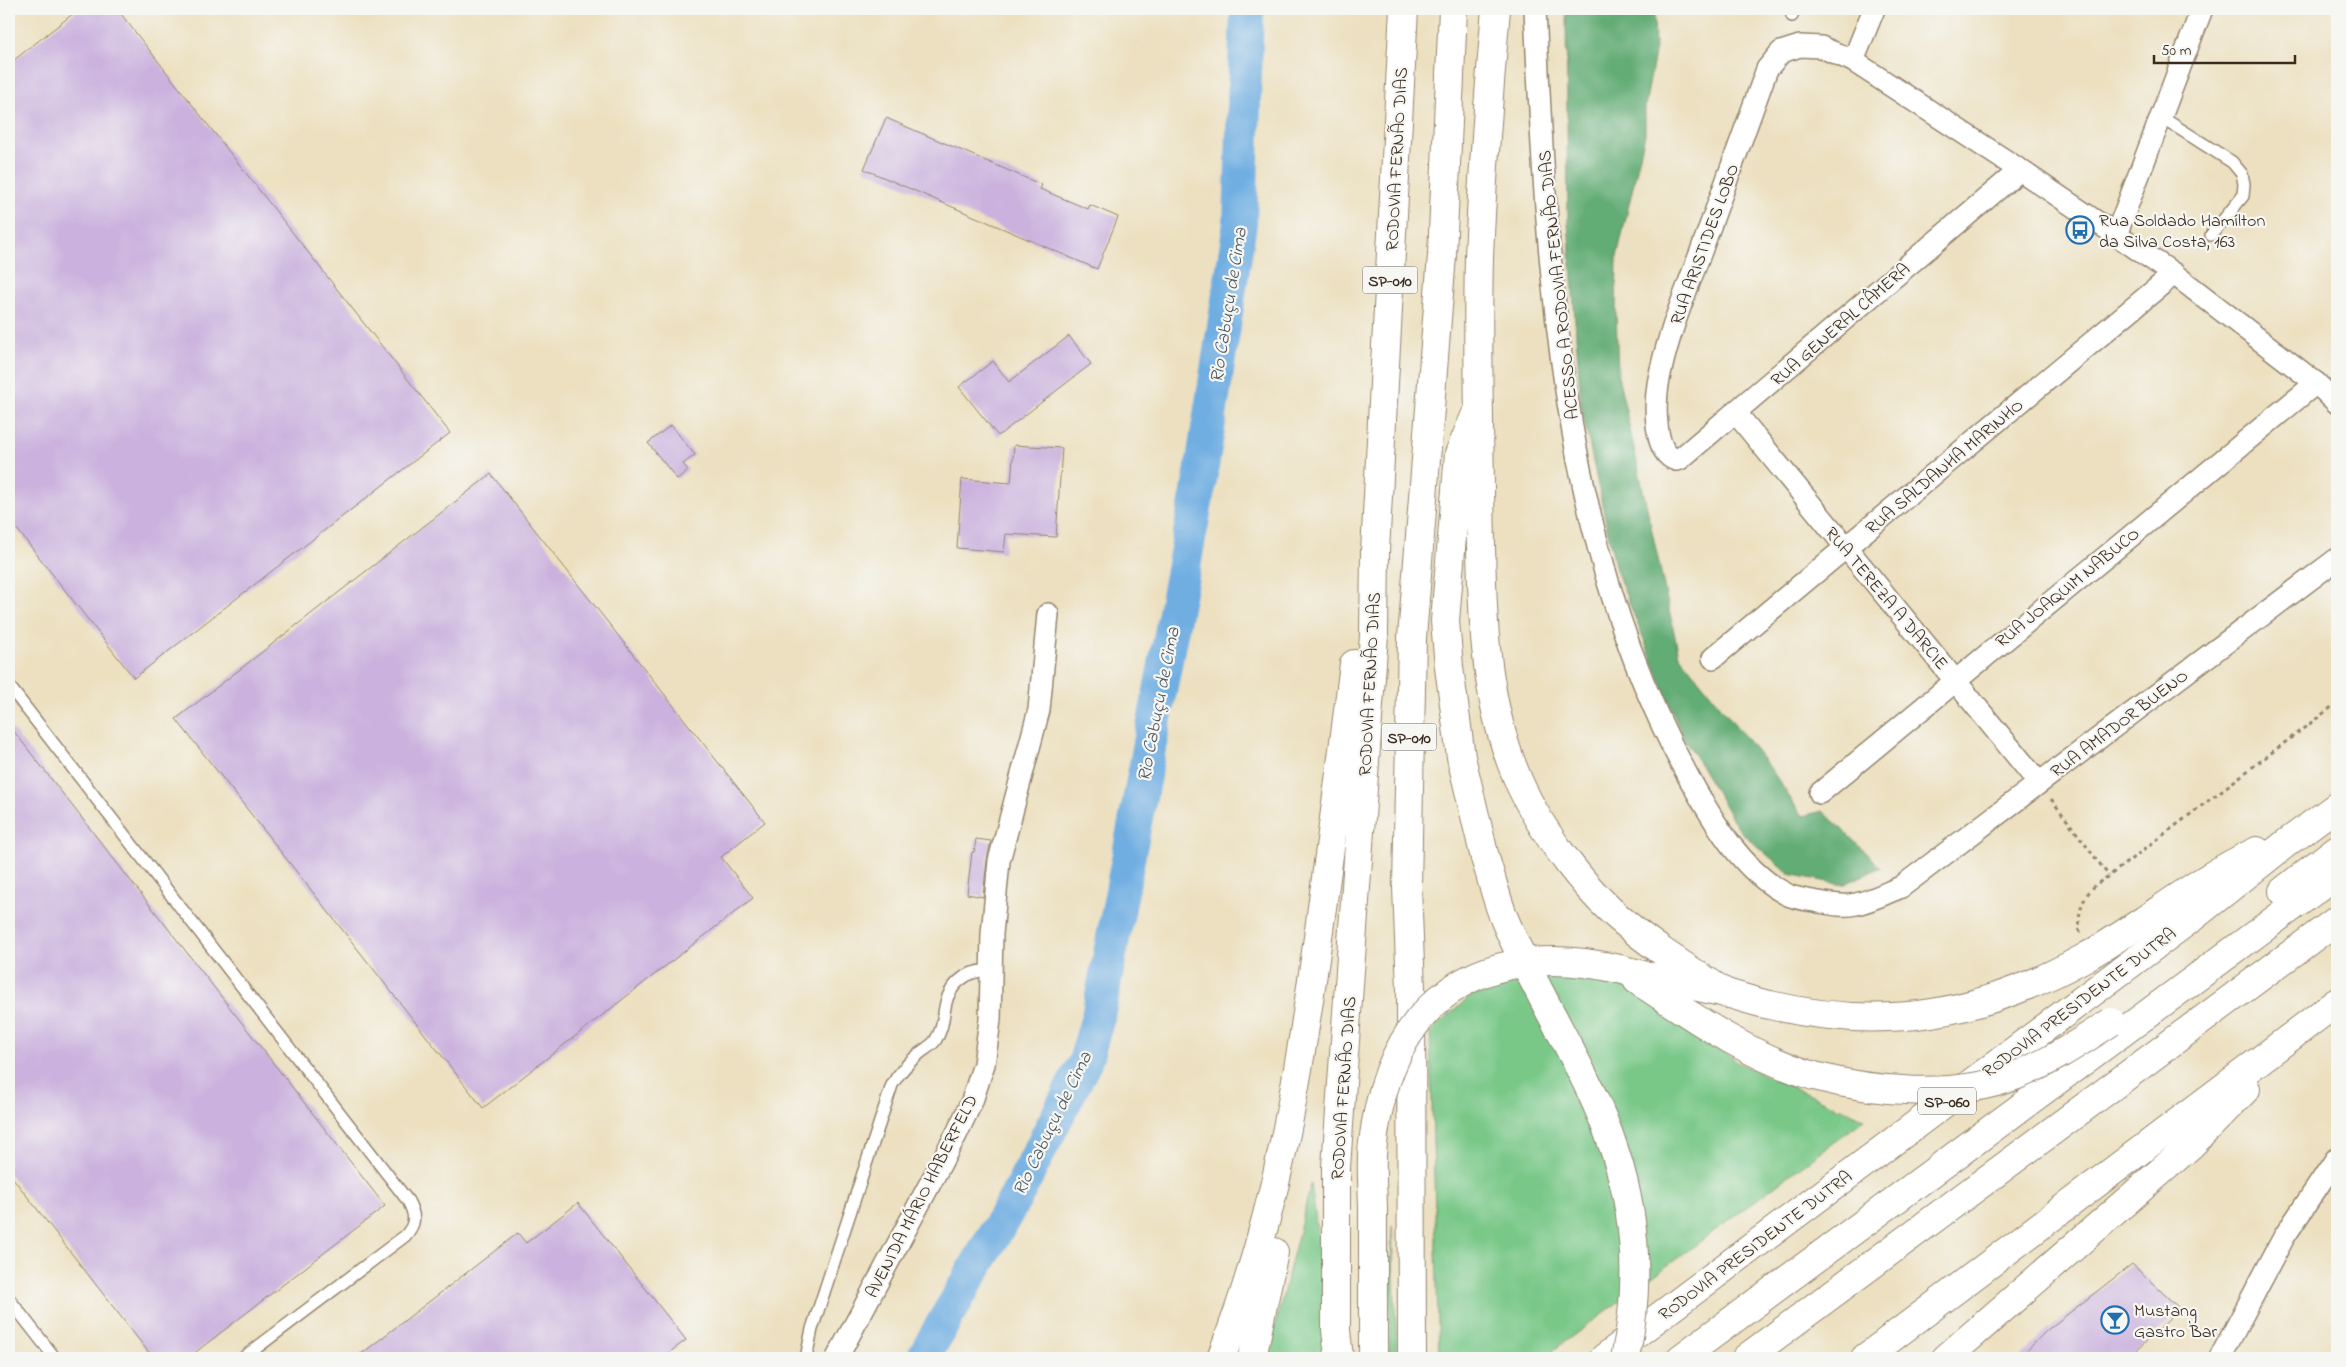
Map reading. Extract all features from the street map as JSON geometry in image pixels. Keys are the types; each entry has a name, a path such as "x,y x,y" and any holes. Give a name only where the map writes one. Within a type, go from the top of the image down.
{"highway":[{"name":"RODOVIA FERNÃO DIAS","path":"1338,1358 1336,1330 1336,1167 1374,635 1375,552 1404,9"},
{"name":"SP-010","path":"1412,1358 1411,990 1407,887 1411,674 1442,255 1453,9"},
{"path":"1496,9 1479,258 1478,408 1482,575 1488,659 1495,704 1514,770 1550,838 1588,886 1622,921 1650,943 1727,994"},
{"path":"1478,408 1459,454 1445,621 1461,757 1485,858 1506,922 1604,1123 1624,1182 1634,1242 1635,1274 1634,1304 1625,1358"},
{"path":"1221,1358 1238,1316 1262,1236 1280,1166 1302,1056 1358,637 1375,552"},
{"name":"RODOVIA PRESIDENTE DUTRA","path":"1604,1358 2193,917 2289,841 2337,806"},
{"path":"1372,1358 1372,1143 1382,1096 1393,1064 1415,1025 1442,996 1456,985 1501,966 1541,960 1565,960 1619,969 1771,1006 1818,1013 1862,1018 1902,1017 1944,1012 1979,1005 2053,974 2118,939 2200,882 2233,862 2264,848 2289,841"},
{"path":"1619,969 1730,1041 1771,1061 1814,1076 1858,1086 1903,1090 1948,1089 1992,1082 2014,1077 2060,1054 2111,1022 2337,849"},
{"name":"SP-060","path":"1681,1358 2337,874"},
{"path":"1746,1358 2337,920"},
{"path":"1865,1358 2337,1002"},
{"path":"1946,1358 2191,1145 2312,1022"},
{"path":"1252,1358 1304,1112 1302,1056"}],"street":[{"name":"ACESSO A RODOVIA FERNÃO DIAS","path":"1535,9 1549,242 1560,342 1575,448 1589,515 1621,627 1648,692 1671,745 1698,795 1739,856 1763,880 1790,896 1853,905 1901,887"},
{"path":"1874,9 1853,61 2020,170 2174,274 2316,383 2337,403"},
{"path":"2116,235 2202,9"},
{"name":"RUA ARISTIDES LOBO","path":"1661,445 1657,403 1658,385 1666,354 1692,275 1767,69 1781,52 1800,46 1821,47 1853,61"},
{"name":"RUA GENERAL CÂMERA","path":"1661,445 1666,455 1672,459 1680,459 2020,170"},
{"name":"RUA SALDANHA MARINHO","path":"1714,658 2174,274"},
{"name":"RUA JOAQUIM NABUCO","path":"1820,793 1954,679 2316,383"},
{"name":"RUA TEREZA A DARCIE","path":"1736,413 2039,783"},
{"name":"RUA AMADOR BUENO","path":"1901,887 2337,559"},
{"name":"AVENIDA MÁRIO HABERFELD","path":"837,1358 972,1101 984,1064 990,1020 994,900 999,861 1039,710 1048,614"},
{"path":"2227,1357 2284,1237 2336,1159"}],"lane":[{"path":"2161,117 2232,162 2242,174 2244,184 2243,196 2211,235"},
{"path":"9,686 408,1201 414,1212 415,1220 412,1229 405,1236 244,1358"},
{"path":"806,1358 812,1329 892,1084 906,1066 935,1042 940,1028 946,997 951,989 962,978 972,973 991,971"},
{"path":"9,1299 55,1358"}],"path":[{"path":"2083,959 2078,920 2083,901 2093,885 2109,876 2337,703"},
{"path":"2039,783 2109,876"}],"green space":[{"path":"1566,9 1654,9 1655,53 1645,106 1645,134 1617,257 1618,375 1679,655 1771,769 1802,816 1823,811 1881,867 1843,885 1789,874 1740,831 1681,733 1616,570 1581,405 1568,223"},
{"path":"1568,973 1626,988 1746,1067 1865,1119 1543,1358 1439,1358 1430,1032 1482,986"},
{"path":"1311,1184 1320,1252 1328,1358 1267,1358"},
{"path":"1392,1226 1397,1358 1389,1358"}],"building":[{"path":"79,9 117,9 450,433 134,678 9,519 9,64"},
{"path":"886,118 1042,185 1040,189 1088,209 1090,205 1118,217 1097,269 864,169"},
{"path":"1069,336 1091,364 998,436 959,387 993,361 1009,382"},
{"path":"671,425 695,455 683,464 688,470 677,479 648,443"},
{"path":"1014,445 1062,448 1056,537 1006,534 1004,552 957,548 962,479 1011,483"},
{"path":"491,474 765,822 721,857 753,898 483,1108 176,719"},
{"path":"9,725 385,1206 188,1358 153,1358 9,1173"},
{"path":"976,839 991,841 983,897 967,894 972,852 974,852"},
{"path":"578,1203 686,1340 662,1358 356,1358 518,1233 526,1243"},
{"name":"Mustang Gastro Bar","path":"2132,1264 2180,1309 2129,1358 2020,1358 2046,1331"}],"waterway":[{"name":"Rio Cabuçu de Cima","path":"923,1358 1017,1195 1085,1062 1098,1017 1199,486 1240,223 1247,9"}],"place":[{"name":"Rua Soldado Hamílton da Silva Costa, 163","path":"2080,230"},
{"name":"Mustang Gastro Bar","path":"2115,1320"}]}
